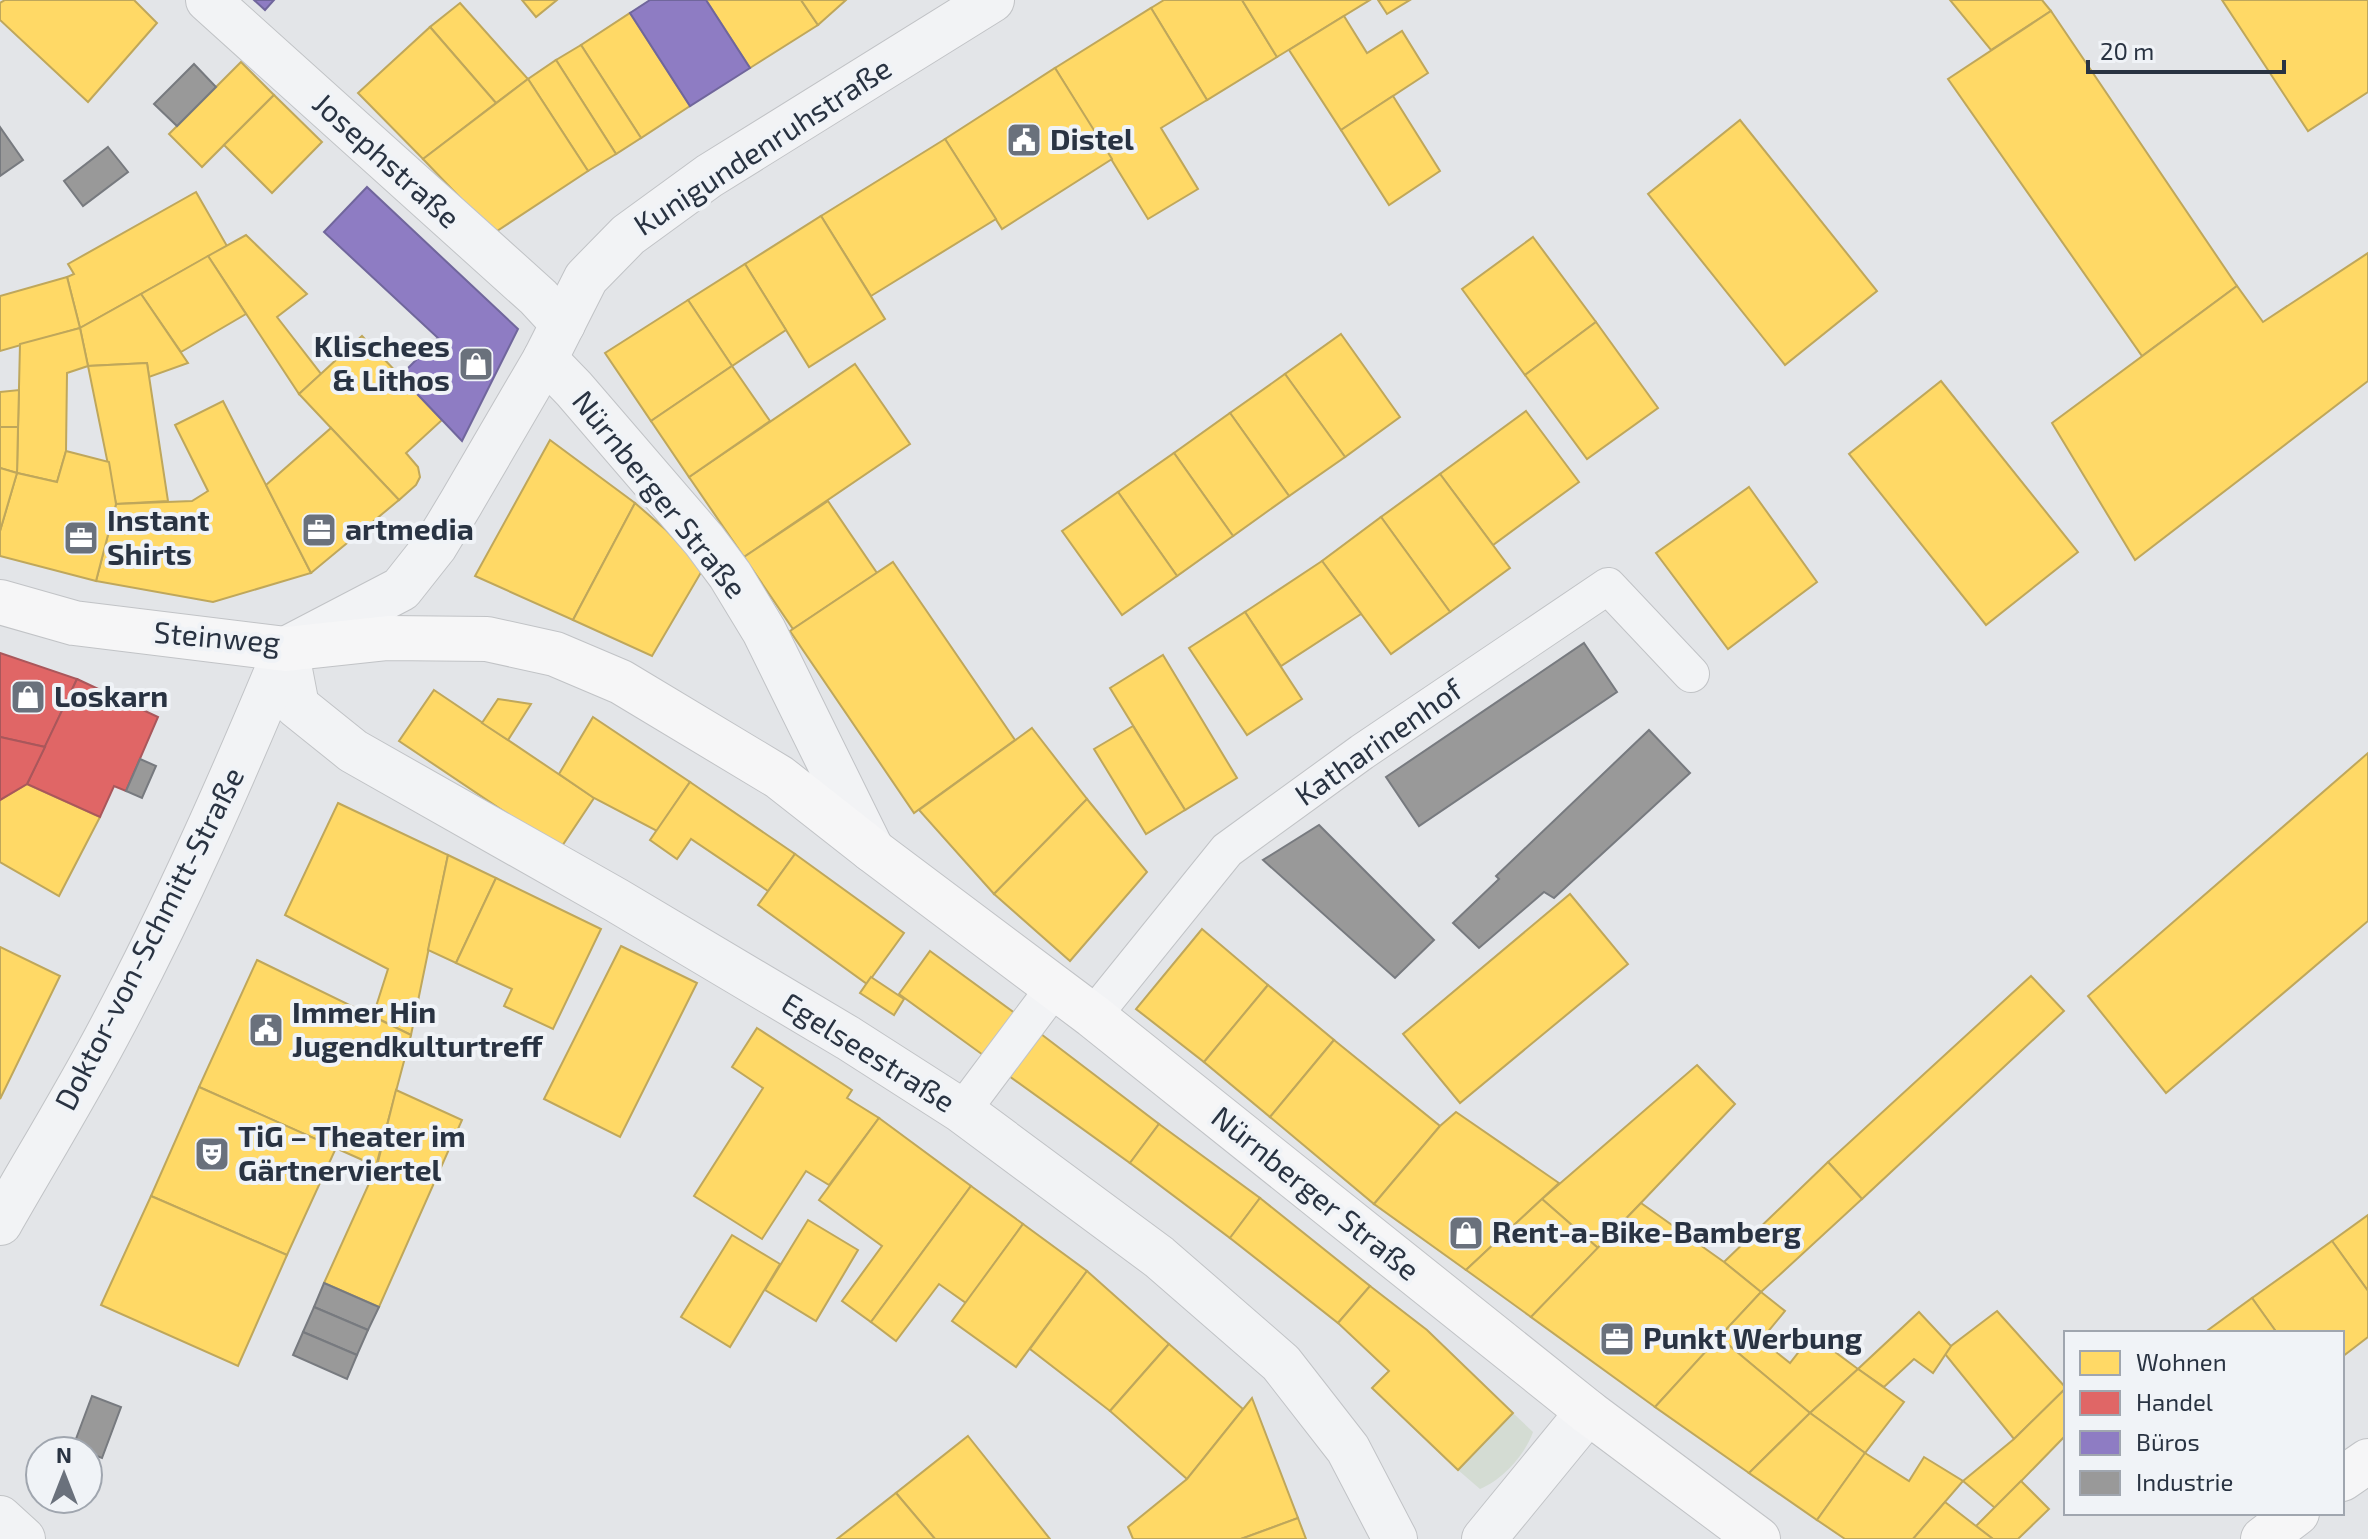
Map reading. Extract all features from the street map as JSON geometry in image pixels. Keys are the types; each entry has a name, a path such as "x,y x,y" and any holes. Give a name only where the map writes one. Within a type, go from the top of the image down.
{"street":[{"name":"Josephstraße","path":"208,0 538,297 554,342"},
{"name":"Kunigundenruhstraße","path":"554,342 586,278 628,235 709,176 964,7"},
{"name":"Steinweg","path":"0,602 74,623 286,649 401,589 435,546 554,342"},
{"name":"Nürnberger Straße","path":"554,342 584,400 704,540 730,575 764,631 872,850"},
{"name":"Nürnberger Straße","path":"286,649 388,638 487,639 555,654 621,682 779,777 1093,1016 1588,1412 1758,1539"},
{"name":"Egelseestraße","path":"286,649 297,706 353,751 616,900 848,1038 962,1111 1159,1257 1281,1363 1348,1449 1395,1539"},
{"name":"Doktor-von-Schmitt-Straße","path":"0,1223 108,1035 175,903 286,649"},
{"path":"1484,1539 1588,1412"},
{"path":"2344,1478 2368,1461"},
{"path":"2263,1539 2294,1515"},
{"path":"0,1518 23,1539"}],"lane":[{"name":"Katharinenhof","path":"1093,1016 1227,850 1362,752 1608,586 1691,674"},
{"path":"962,1111 1055,987"}],"shaded area":[{"path":"1513,1413 1533,1432 1519,1458 1504,1473 1480,1489 1458,1470"}],"building: Wohnen":[{"path":"5,0 134,0 157,23 88,102 0,20 0,3"},
{"path":"522,0 557,0 536,17"},
{"path":"706,0 801,0 818,25 750,68"},
{"path":"801,0 846,0 818,25"},
{"path":"1164,0 1242,0 1277,57 1207,100 1151,8"},
{"path":"1242,0 1370,0 1277,57"},
{"path":"1378,0 1410,0 1387,14"},
{"path":"1950,0 2042,0 2051,11 1991,50"},
{"path":"2222,0 2368,0 2368,92 2308,131"},
{"path":"460,3 528,79 496,103 430,27"},
{"path":"1151,8 1207,100 1161,128 1198,189 1148,219 1055,68"},
{"path":"2051,11 2237,286 2142,356 1948,79"},
{"path":"630,13 690,106 641,138 581,45"},
{"path":"1344,16 1367,53 1402,31 1428,73 1341,130 1289,50"},
{"path":"430,27 496,103 423,159 358,93"},
{"path":"581,45 641,138 616,154 556,60"},
{"path":"556,60 616,154 588,171 528,79"},
{"path":"241,62 274,95 202,167 169,134"},
{"path":"1055,68 1112,159 1002,229 945,139"},
{"path":"528,79 588,171 494,233 423,159"},
{"path":"274,95 322,142 272,193 224,145"},
{"path":"1393,96 1440,171 1389,205 1341,130"},
{"path":"1740,120 1877,291 1785,365 1648,194"},
{"path":"945,139 996,219 871,296 821,216"},
{"path":"196,192 227,246 80,328 67,277 74,274 68,264"},
{"path":"821,216 885,319 809,367 745,264"},
{"path":"246,235 307,294 277,317 321,374 299,394 208,256"},
{"path":"1533,237 1596,322 1525,375 1462,289"},
{"path":"2368,253 2368,381 2135,560 2052,423 2237,286 2263,322"},
{"path":"208,256 246,314 181,352 141,294"},
{"path":"745,264 786,330 732,366 688,300"},
{"path":"67,277 80,328 0,351 0,296"},
{"path":"141,294 188,363 149,377 147,363 88,366 80,328"},
{"path":"688,300 732,366 651,421 605,353"},
{"path":"1596,322 1658,408 1587,459 1525,375"},
{"path":"80,328 88,366 67,373 66,451 57,482 17,473 20,344"},
{"path":"1341,334 1400,417 1345,457 1285,374"},
{"path":"362,336 442,420 406,453 418,467 420,477 416,485 399,500 299,394"},
{"path":"147,363 168,501 116,504 88,366"},
{"path":"855,364 910,444 744,557 689,477"},
{"path":"732,366 770,421 689,477 651,421"},
{"path":"1285,374 1345,457 1289,496 1230,413"},
{"path":"1941,381 2078,552 1986,625 1849,454"},
{"path":"19,390 18,427 0,427 0,392"},
{"path":"223,401 311,573 213,602 96,581 116,504 192,501 208,491 175,425"},
{"path":"1526,411 1579,482 1493,545 1440,474"},
{"path":"1230,413 1289,496 1233,536 1174,453"},
{"path":"0,427 18,427 17,473 0,468"},
{"path":"331,428 399,500 311,573 266,485"},
{"path":"550,440 635,503 573,620 475,576"},
{"path":"66,451 109,462 116,504 96,581 0,556 0,531 17,473 57,482"},
{"path":"1174,453 1233,536 1177,576 1118,492"},
{"path":"0,468 17,473 0,531"},
{"path":"1440,474 1510,568 1450,612 1381,517"},
{"path":"1749,487 1817,582 1728,649 1656,553"},
{"path":"1118,492 1177,576 1122,615 1062,531"},
{"path":"828,501 877,573 793,629 744,557"},
{"path":"635,503 703,569 652,656 573,620"},
{"path":"1381,517 1450,612 1391,654 1322,561"},
{"path":"1322,561 1361,614 1281,666 1245,612"},
{"path":"893,562 1015,740 914,813 790,631"},
{"path":"1245,612 1302,699 1247,735 1189,648"},
{"path":"1163,655 1237,778 1185,810 1110,688"},
{"path":"434,690 594,798 560,849 399,741"},
{"path":"498,699 531,704 508,740 482,723"},
{"path":"593,717 690,782 657,831 594,798 559,774"},
{"path":"1133,726 1185,810 1146,834 1094,749"},
{"path":"1032,728 1087,799 994,894 919,810"},
{"path":"2368,753 2368,921 2166,1093 2088,996"},
{"path":"690,782 795,854 768,891 691,839 677,859 650,840"},
{"path":"27,784 100,817 59,896 0,862 0,800"},
{"path":"1087,799 1147,872 1070,961 994,894"},
{"path":"338,803 448,855 411,1035 373,1016 388,969 285,915"},
{"path":"795,854 904,933 867,984 758,905"},
{"path":"448,855 496,878 456,963 428,950"},
{"path":"496,878 601,929 553,1029 504,1006 512,989 456,963"},
{"path":"1570,894 1628,964 1460,1103 1403,1034"},
{"path":"1202,929 1268,985 1204,1062 1136,1009"},
{"path":"621,946 697,983 620,1137 544,1099"},
{"path":"0,947 60,976 0,1099"},
{"path":"930,951 1016,1014 983,1055 899,994"},
{"path":"257,960 411,1035 376,1166 199,1087"},
{"path":"2031,976 2064,1011 1862,1199 1828,1162"},
{"path":"871,977 904,999 894,1015 860,993"},
{"path":"1268,985 1334,1040 1270,1117 1204,1062"},
{"path":"757,1028 852,1090 847,1098 879,1118 829,1185 806,1171 762,1239 694,1196 763,1088 732,1067"},
{"path":"1041,1034 1159,1124 1130,1163 1009,1076"},
{"path":"1334,1040 1440,1126 1374,1204 1270,1117"},
{"path":"1697,1065 1735,1104 1598,1248 1542,1199"},
{"path":"199,1087 336,1148 287,1255 151,1196"},
{"path":"396,1090 462,1120 379,1307 324,1283 377,1166"},
{"path":"1456,1112 1559,1183 1466,1270 1374,1204 1440,1126"},
{"path":"879,1118 971,1186 871,1322 842,1301 882,1246 819,1200"},
{"path":"1159,1124 1260,1198 1230,1238 1130,1163"},
{"path":"1828,1162 1862,1199 1761,1292 1724,1262"},
{"path":"971,1186 1023,1224 966,1303 939,1284 896,1341 871,1322"},
{"path":"151,1196 287,1255 238,1366 101,1305"},
{"path":"1260,1198 1370,1286 1338,1323 1230,1238"},
{"path":"1542,1199 1598,1248 1531,1317 1466,1270"},
{"path":"1641,1203 1761,1292 1655,1407 1531,1317"},
{"path":"2368,1215 2368,1291 2332,1241"},
{"path":"808,1220 858,1250 816,1321 765,1290"},
{"path":"1023,1224 1087,1271 1016,1367 952,1321"},
{"path":"732,1235 780,1264 730,1347 681,1317"},
{"path":"2332,1241 2368,1291 2368,1337 2344,1355 2344,1331 2276,1331 2252,1298"},
{"path":"1087,1271 1169,1344 1110,1411 1030,1349"},
{"path":"1370,1286 1427,1330 1513,1413 1458,1470 1372,1388 1389,1371 1338,1323"},
{"path":"1761,1292 1785,1311 1761,1340 1790,1363 1812,1335 1858,1369 1810,1413 1719,1337"},
{"path":"2252,1298 2276,1331 2207,1331"},
{"path":"1997,1311 2064,1386 2064,1390 2014,1439 1945,1354"},
{"path":"1919,1312 1951,1346 1933,1373 1914,1359 1884,1387 1858,1369"},
{"path":"1719,1337 1810,1413 1749,1473 1655,1407"},
{"path":"1169,1344 1243,1409 1187,1479 1110,1411"},
{"path":"1858,1369 1904,1402 1865,1453 1810,1413"},
{"path":"2064,1390 2064,1437 1995,1508 1963,1481 2014,1439"},
{"path":"1252,1398 1298,1518 1241,1539 1133,1539 1128,1527 1187,1479"},
{"path":"1810,1413 1865,1453 1817,1520 1749,1473"},
{"path":"968,1436 1050,1539 935,1539 896,1493"},
{"path":"1865,1453 1909,1481 1924,1457 1963,1481 1913,1539 1845,1539 1817,1520"},
{"path":"2021,1481 2049,1509 2018,1539 1993,1539 1976,1526"},
{"path":"896,1493 935,1539 837,1539"},
{"path":"1945,1502 1976,1526 1993,1539 1913,1539"},
{"path":"1298,1518 1306,1539 1241,1539"}],"building: Handel":[{"path":"0,653 77,679 45,747 0,737"},
{"path":"77,679 158,717 126,791 114,786 100,817 27,784"},
{"path":"0,737 45,747 27,784 0,800"}],"building: Büros":[{"path":"254,0 274,0 265,10"},
{"path":"650,0 706,0 750,68 690,106 630,13"},
{"path":"367,187 518,329 462,441 400,376 438,338 324,232"}],"building: Industrie":[{"path":"194,64 216,87 177,126 154,104"},
{"path":"0,127 23,160 0,176"},
{"path":"108,147 128,172 83,206 64,181"},
{"path":"1584,643 1617,692 1419,826 1386,777"},
{"path":"1649,730 1690,773 1554,898 1544,892 1479,948 1453,923 1499,879 1496,876"},
{"path":"140,759 156,766 142,798 126,791"},
{"path":"1319,825 1434,940 1395,978 1263,860"},
{"path":"324,1283 379,1307 368,1330 314,1307"},
{"path":"314,1307 368,1330 357,1355 303,1332"},
{"path":"303,1332 357,1355 347,1379 293,1355"},
{"path":"92,1396 121,1407 104,1453 104,1435 77,1435"}],"place":[{"name":"Distel","path":"1024,140"},
{"name":"Klischees & Lithos","path":"476,364"},
{"name":"artmedia","path":"319,530"},
{"name":"Instant Shirts","path":"81,538"},
{"name":"Loskarn","path":"28,697"},
{"name":"Immer Hin Jugendkulturtreff","path":"266,1030"},
{"name":"TiG – Theater im Gärtnerviertel","path":"212,1154"},
{"name":"Rent-a-Bike-Bamberg","path":"1466,1233"},
{"name":"Punkt Werbung","path":"1617,1339"}]}
